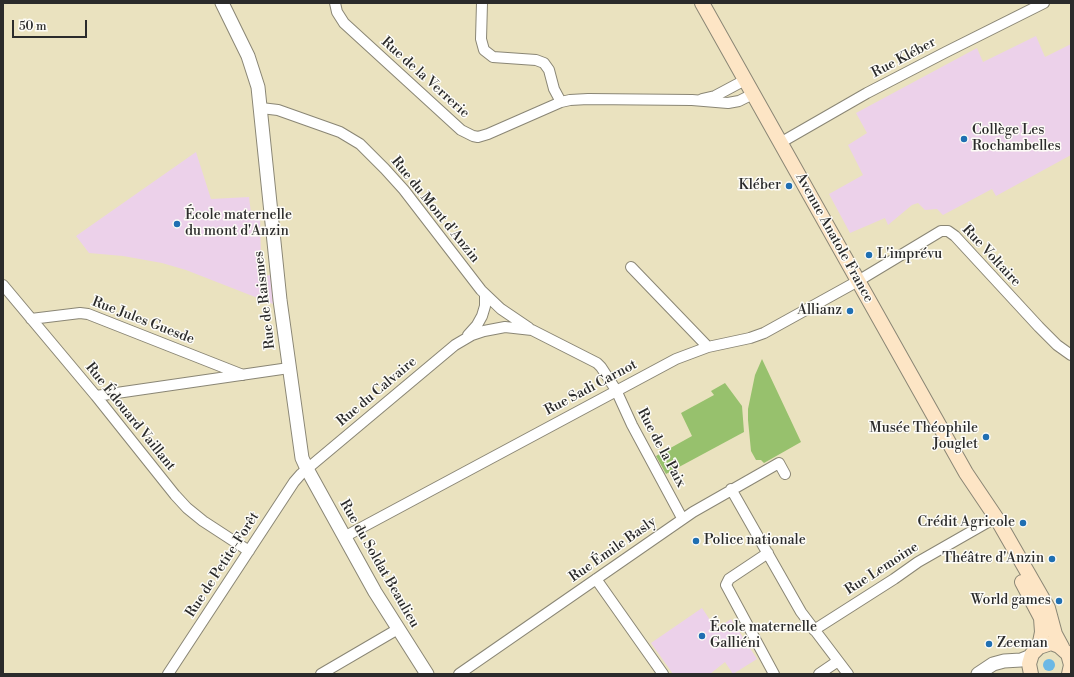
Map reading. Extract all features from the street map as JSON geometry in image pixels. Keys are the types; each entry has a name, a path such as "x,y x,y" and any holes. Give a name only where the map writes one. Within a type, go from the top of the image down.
{"main road":[{"name":"Avenue Anatole France","path":"702,3 966,473 997,519 1048,608 1055,634 1070,659 1071,668 1069,674"},
{"name":"Avenue Anatole France","path":"966,473 988,522 1040,614 1042,637 1029,666 1032,674"},
{"path":"1035,651 1051,643 1062,647"}],"street":[{"name":"Rue de Raismes","path":"222,3 248,56 256,82 279,293 299,443 302,458 307,469"},
{"path":"482,3 481,39 484,50 493,57 536,60 544,64 549,70 554,89 561,102"},
{"name":"Rue Kléber","path":"780,143 867,93 1044,3"},
{"name":"Rue de la Verrerie","path":"335,6 344,23 468,134 478,136 488,134 561,102 588,99 692,100 733,103 753,94"},
{"name":"Rue de la Verrerie","path":"692,100 715,96 745,80"},
{"name":"Rue du Mont d'Anzin","path":"260,108 278,110 340,132 360,144 404,190 485,295 501,309 532,330"},
{"name":"Rue Voltaire","path":"858,281 937,233 948,231 955,236 1039,327 1060,347 1071,355"},
{"path":"631,268 708,347"},
{"name":"Rue Sadi Carnot","path":"344,537 676,359 708,347 760,335 858,281"},
{"name":"Rue Édouard Vaillant","path":"3,285 187,508 203,521 249,551"},
{"name":"Rue du Calvaire","path":"466,338 477,325 482,316 485,306 485,295"},
{"name":"Rue Jules Guesde","path":"31,319 85,313 243,375"},
{"name":"Rue du Calvaire","path":"307,469 449,349 478,332 498,328 532,330 597,363 604,370 616,390"},
{"path":"96,396 289,368"},
{"name":"Rue de la Paix","path":"616,390 632,425 682,518"},
{"name":"Rue Émile Basly","path":"459,674 682,518 779,463 785,474"},
{"name":"Rue du Soldat Beaulieu","path":"307,469 375,592 427,674"},
{"name":"Rue de Petite-Forêt","path":"167,673 294,482 307,469"},
{"path":"731,490 801,612 848,674"},
{"name":"Rue Lemoine","path":"814,630 918,562 988,522"},
{"path":"768,553 729,579 726,585 774,674"},
{"path":"596,579 663,674"},
{"path":"321,674 398,629"},
{"path":"978,674 993,664 1004,661 1021,660 1035,651"},
{"path":"819,674 838,661"}],"shaded area":[{"name":"Collège Les Rochambelles","path":"1036,36 1045,57 1071,44 1071,155 996,196 992,189 943,215 937,209 925,210 918,203 912,205 888,225 885,218 850,233 829,194 863,175 848,145 867,133 856,113 977,48 983,62"},
{"name":"École maternelle du mont d'Anzin","path":"196,152 211,199 249,197 251,213 260,212 261,262 263,276 271,275 273,304 186,270 162,263 123,256 89,253 76,236"},
{"name":"École maternelle Galliéni","path":"702,608 716,629 731,619 757,659 733,674 725,662 710,674 673,674 651,643"}],"green space":[{"path":"762,359 801,442 764,463 761,460 756,460 751,451 748,420 748,409 755,375"},
{"path":"725,383 742,406 744,432 666,474 656,456 692,436 681,413 714,395 711,391"}],"water":[{"path":"1047,659 1051,659 1055,665 1051,671 1047,671 1043,667 1043,663"}],"place":[{"name":"Collège Les Rochambelles","path":"964,139"},
{"name":"Kléber","path":"789,186"},
{"name":"École maternelle du mont d'Anzin","path":"177,224"},
{"name":"L'imprévu","path":"869,255"},
{"name":"Allianz","path":"850,311"},
{"name":"Musée Théophile Jouglet","path":"986,437"},
{"name":"Crédit Agricole","path":"1023,523"},
{"name":"Police nationale","path":"696,541"},
{"name":"Théâtre d'Anzin","path":"1052,559"},
{"name":"World games","path":"1059,601"},
{"name":"École maternelle Galliéni","path":"702,636"},
{"name":"Zeeman","path":"989,644"}]}
